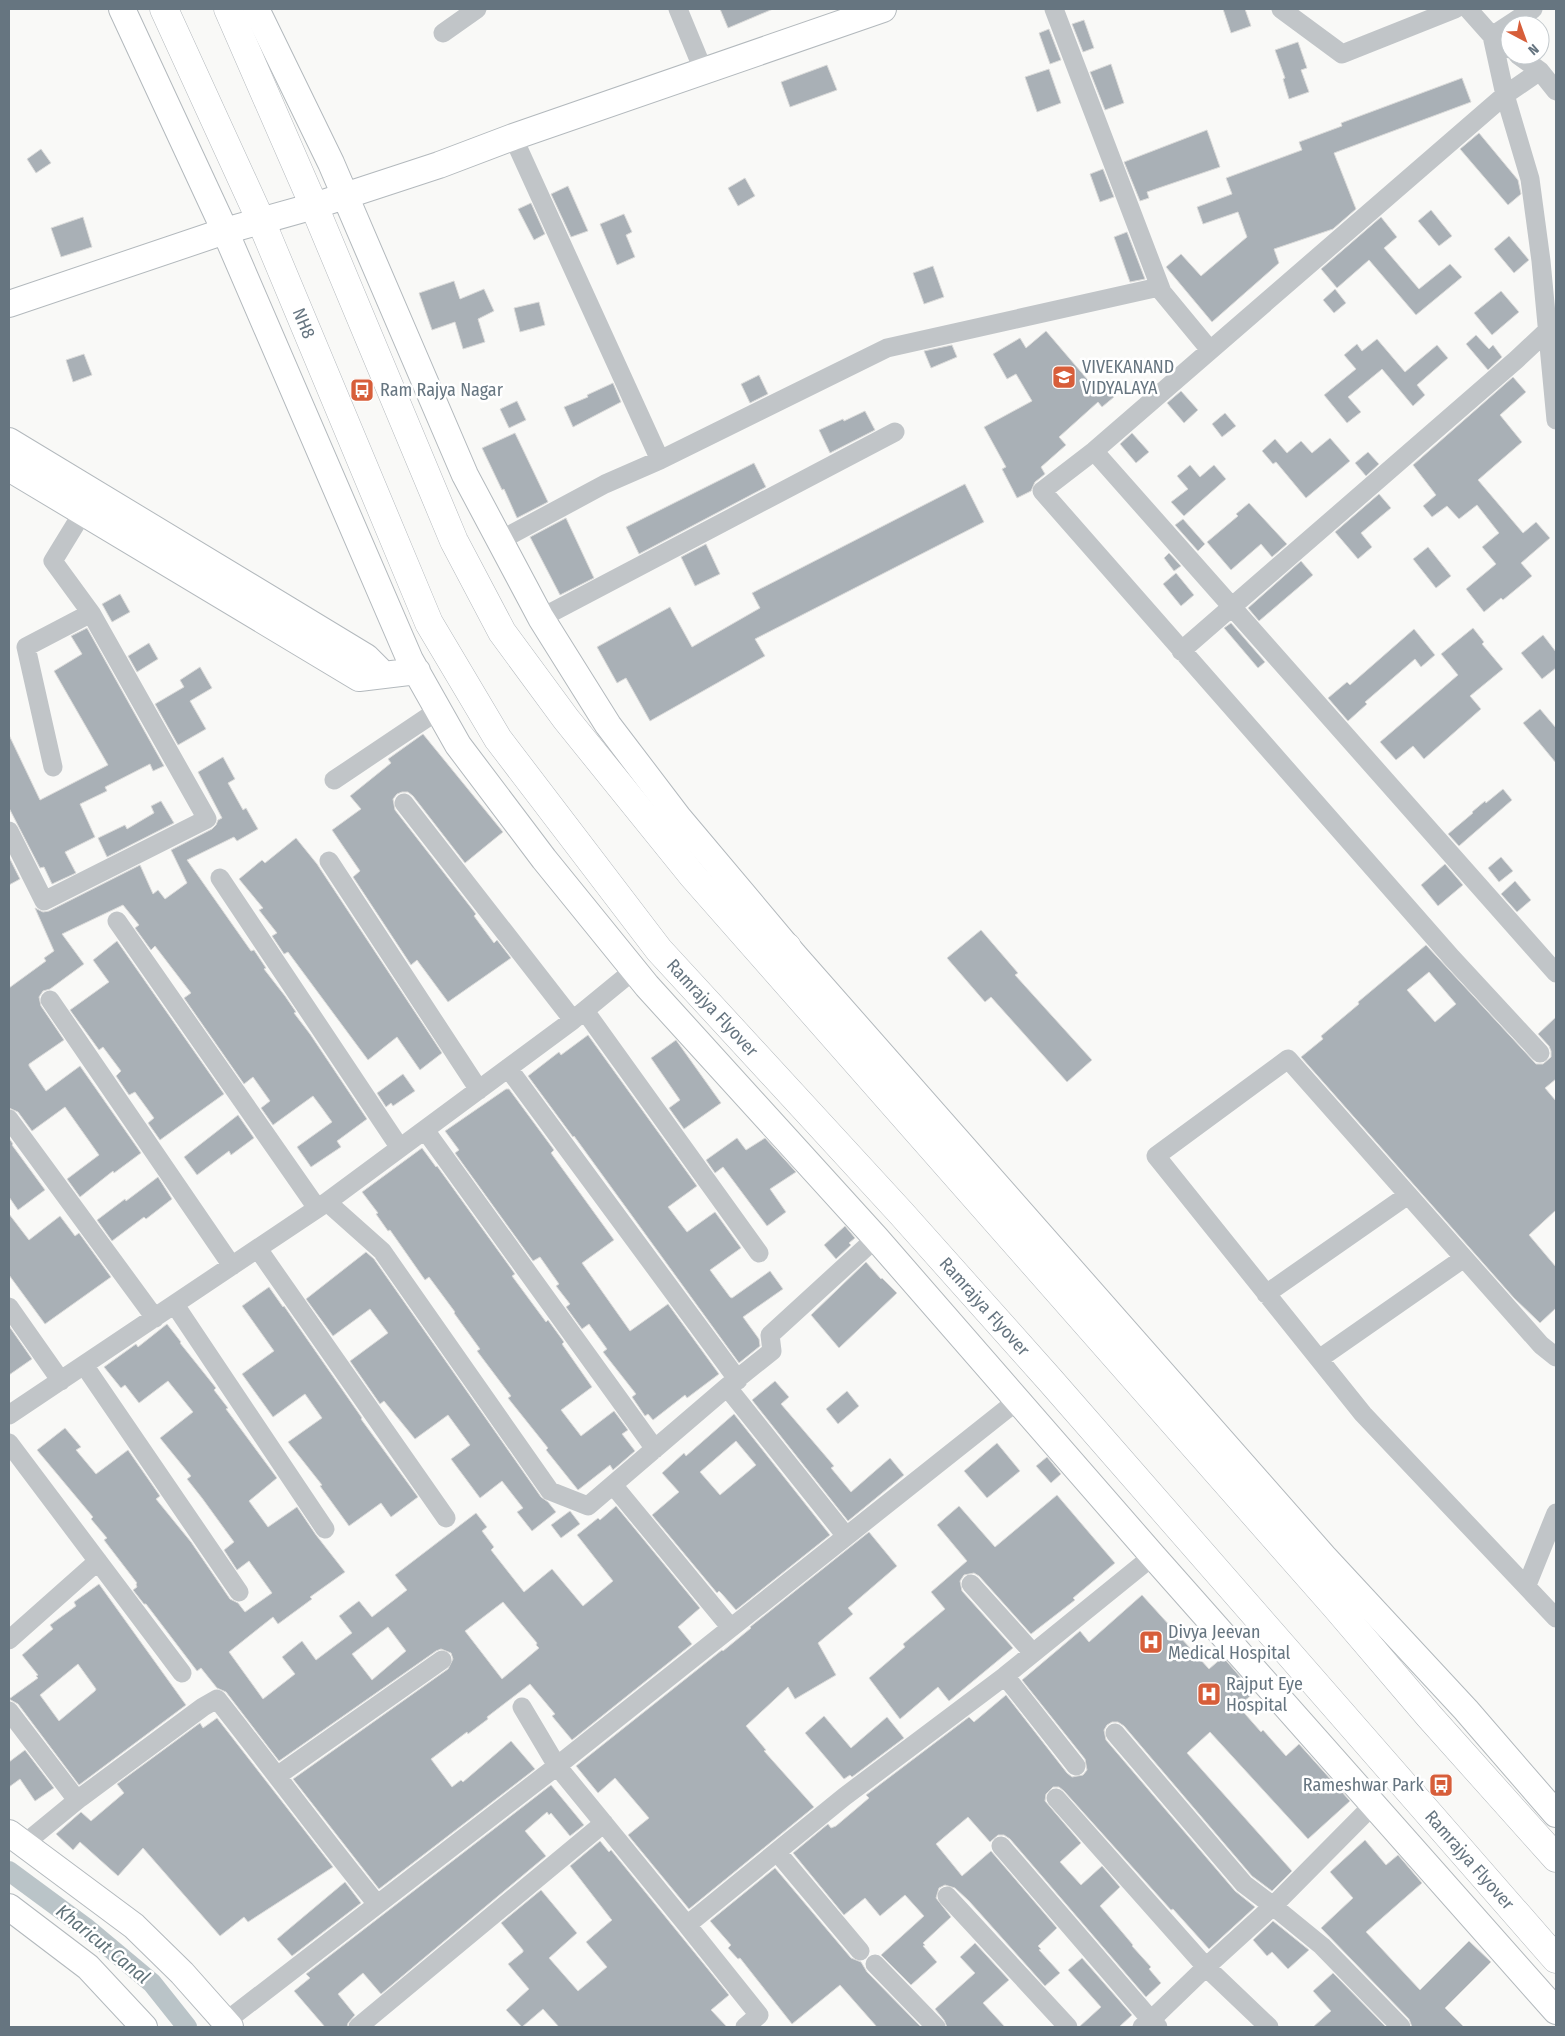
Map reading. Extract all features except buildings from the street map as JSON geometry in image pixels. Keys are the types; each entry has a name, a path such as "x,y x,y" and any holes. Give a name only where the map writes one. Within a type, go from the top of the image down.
{"main road":[{"name":"NH8","path":"164,9 261,221 380,507 438,638"},
{"path":"228,9 314,206 454,541 502,632 572,726 692,875 1336,1607 1429,1716 1556,1858"},
{"name":"Ramrajya Flyover","path":"438,638 504,747 659,950 901,1213 1044,1373 1556,1959"},
{"path":"732,921 788,947"}],"street":[{"path":"122,9 224,231 410,660 458,745 544,859 634,970 876,1238 1153,1556 1552,2007"},
{"path":"256,9 331,163 465,475 541,618 608,725 678,817 788,947 1324,1557 1466,1710 1556,1814"},
{"path":"443,33 477,9"},
{"path":"678,9 704,72"},
{"path":"9,304 224,231 314,206 439,165 513,136 883,9"},
{"path":"1054,9 1159,287 1210,350"},
{"path":"1281,9 1342,54 1455,9"},
{"path":"1468,9 1492,36 1500,42"},
{"path":"1492,36 1533,9"},
{"path":"1492,36 1505,95 1530,179 1548,330 1556,420"},
{"path":"1532,65 1540,71 1556,91"},
{"path":"1540,71 1505,95 1094,451 1042,491 1477,986 1540,1053"},
{"path":"513,136 660,460"},
{"path":"499,541 605,484 660,460 888,348 1159,287"},
{"path":"1181,651 1516,360 1548,330"},
{"path":"541,618 895,432"},
{"path":"9,441 366,657 384,675"},
{"path":"1094,451 1556,973"},
{"path":"9,468 359,678 417,671"},
{"path":"9,831 44,901 207,818 91,613 53,561 83,512"},
{"path":"53,767 26,647 91,613"},
{"path":"417,671 438,638"},
{"path":"334,780 439,713"},
{"path":"404,803 579,1015 759,1253"},
{"path":"329,861 479,1090"},
{"path":"220,878 400,1148"},
{"path":"117,921 322,1205 382,1251 550,1491 588,1506 772,1351 770,1335 876,1238"},
{"path":"9,1416 322,1205 579,1015 634,970"},
{"path":"50,1000 232,1266"},
{"path":"1556,1357 1541,1345 1288,1059 1156,1156 1363,1414 1556,1618"},
{"path":"508,1068 732,1383 846,1536"},
{"path":"9,1119 155,1318"},
{"path":"425,1130 655,1449"},
{"path":"1266,1294 1408,1195"},
{"path":"258,1249 446,1518"},
{"path":"1319,1359 1464,1258"},
{"path":"175,1305 325,1529"},
{"path":"9,1307 61,1381"},
{"path":"84,1365 240,1592"},
{"path":"377,1904 318,1832 217,1699 202,1707 77,1800 16,1839 134,1926 182,1973 227,2024 377,1904 557,1766 1018,1400"},
{"path":"9,1443 182,1673"},
{"path":"613,1485 731,1628"},
{"path":"1526,1585 1556,1512"},
{"path":"688,1925 844,1797 1005,1676 1153,1556"},
{"path":"9,1640 98,1561"},
{"path":"971,1584 1033,1653"},
{"path":"277,1776 442,1660"},
{"path":"1005,1676 1076,1766"},
{"path":"522,1707 557,1766 688,1925 759,2015 745,2027"},
{"path":"9,1711 77,1800"},
{"path":"1115,1733 1244,1884 1322,1946 1401,2027"},
{"path":"1056,1798 1206,1966 1269,2027"},
{"path":"1001,1846 1150,2025 1206,1966 1273,1906 1373,1805"},
{"path":"358,2027 604,1823"},
{"path":"777,1852 860,1951"},
{"path":"947,1896 1068,2027"},
{"path":"9,1907 88,1967 144,2027"},
{"path":"875,1964 936,2027"}],"waterway":[{"name":"Kharicut Canal","path":"9,1871 85,1927 152,1983 187,2027"}],"place":[{"name":"VIVEKANAND VIDYALAYA","path":"1064,377"},
{"name":"Ram Rajya Nagar","path":"362,390"},
{"name":"Divya Jeevan Medical Hospital","path":"1151,1642"},
{"name":"Rajput Eye Hospital","path":"1209,1694"},
{"name":"Rameshwar Park","path":"1441,1785"}]}
